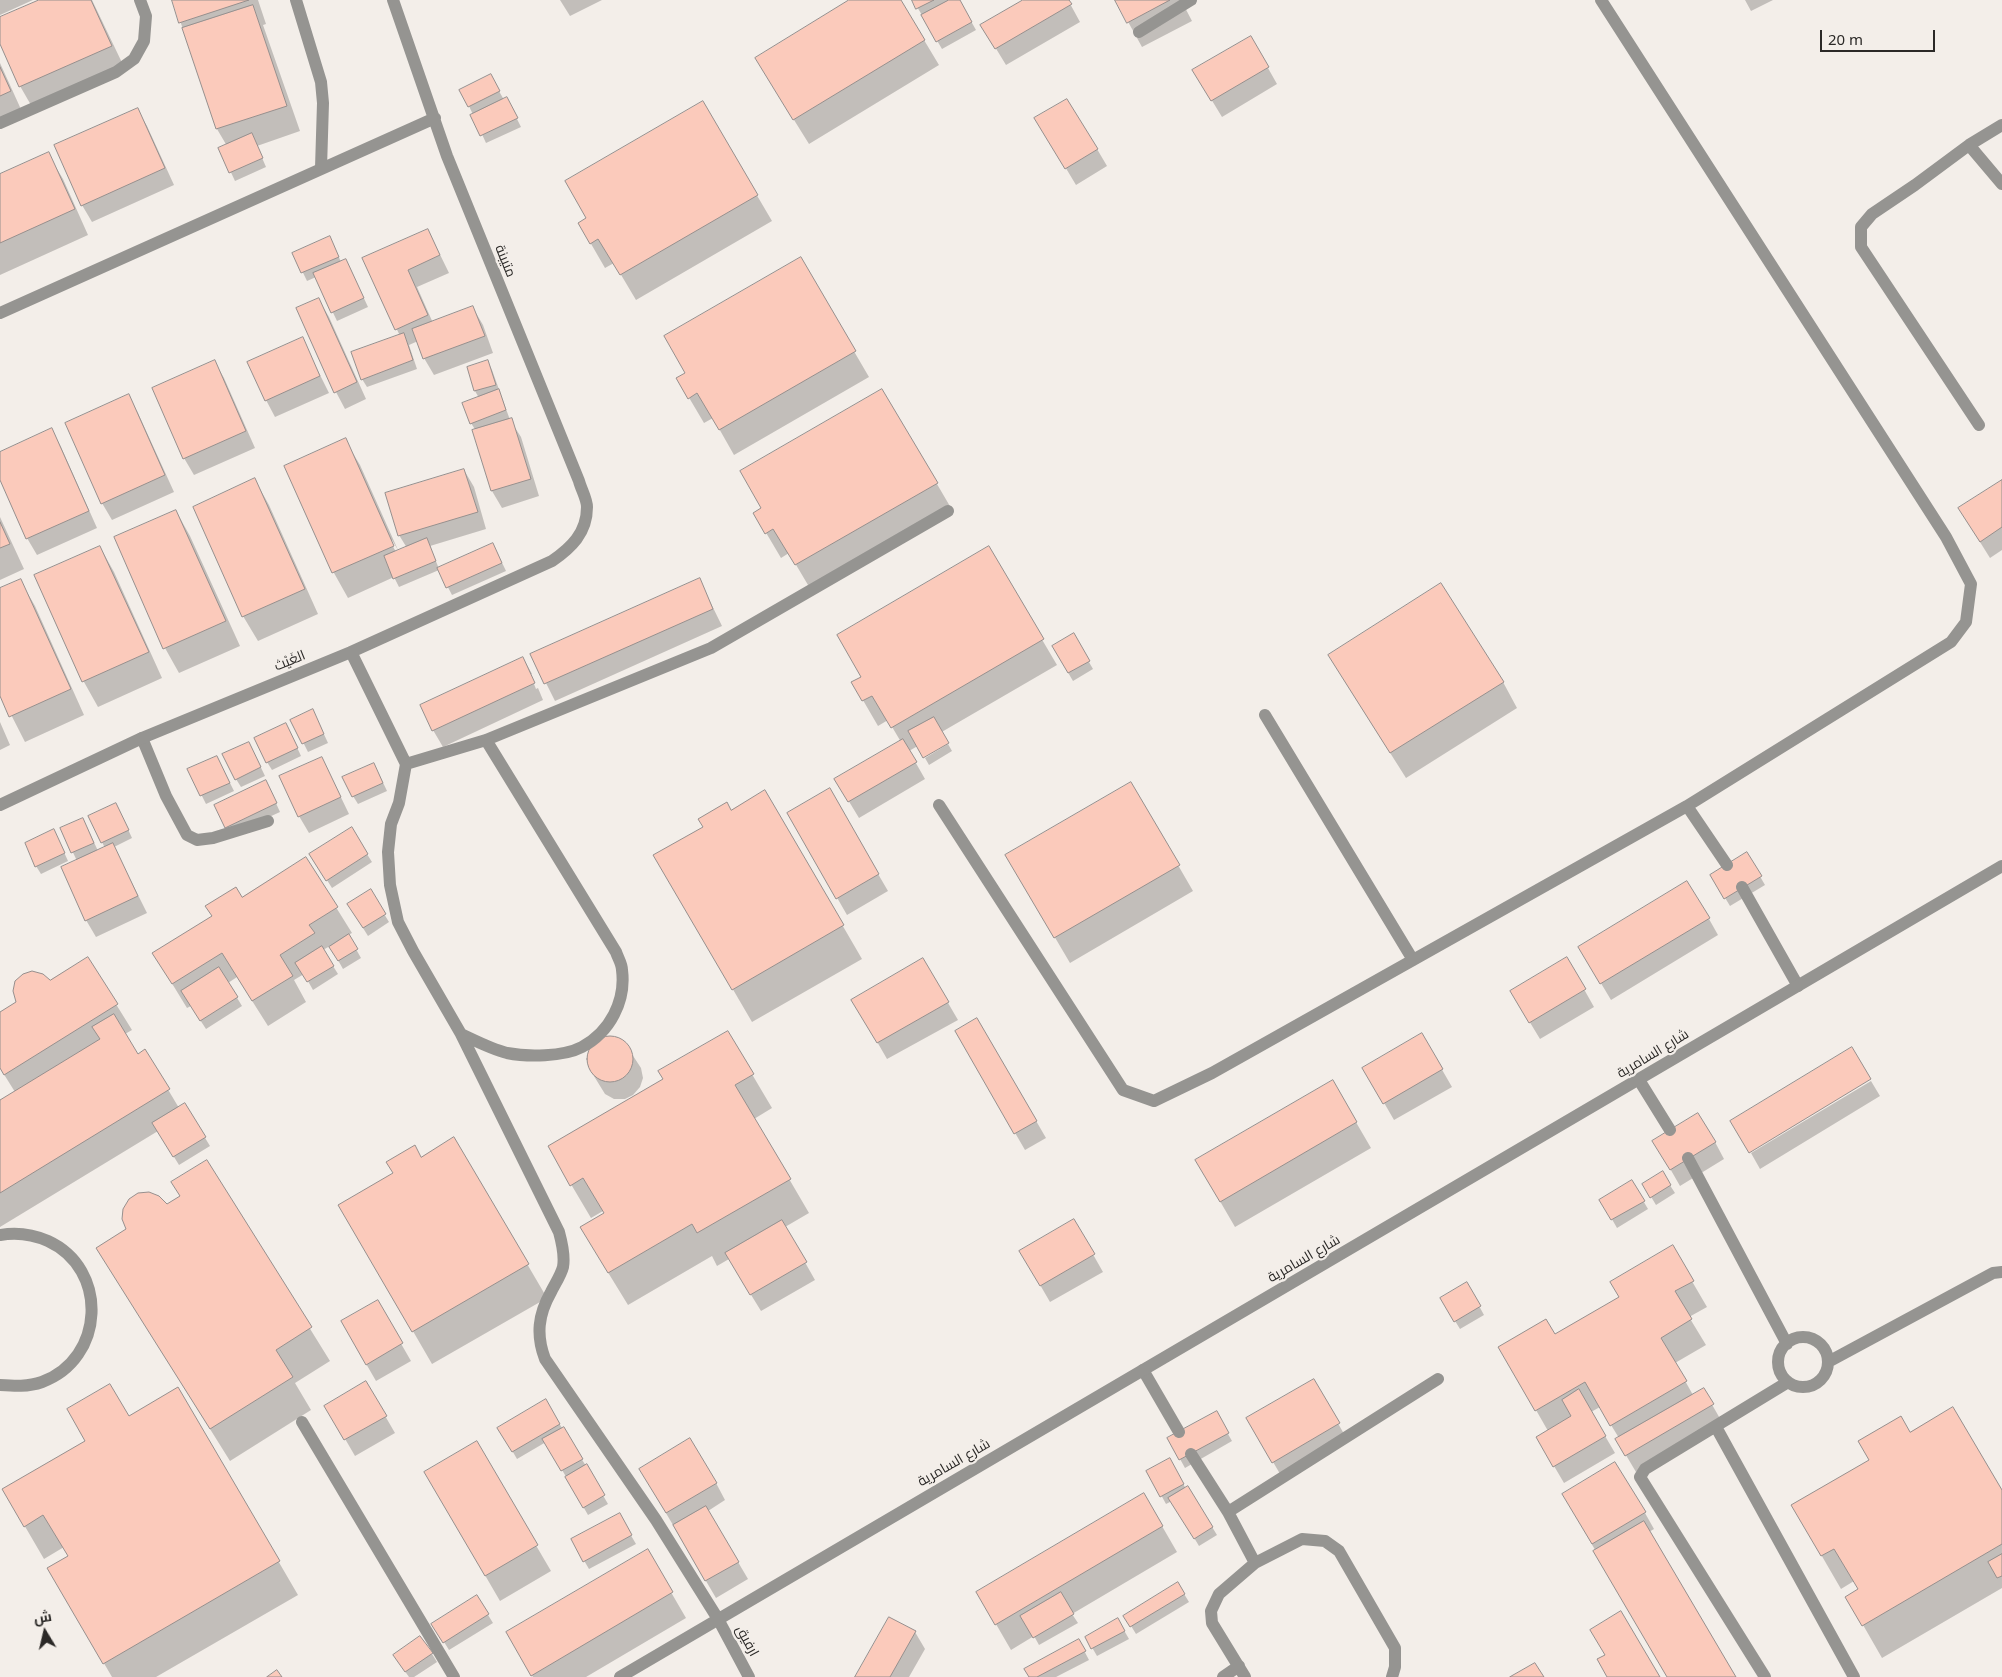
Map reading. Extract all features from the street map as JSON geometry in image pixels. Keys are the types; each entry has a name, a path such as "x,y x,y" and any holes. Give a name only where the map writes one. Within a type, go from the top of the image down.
{"street":[{"path":"0,124 116,72 134,59 144,41 146,16 140,0"},
{"path":"296,0 321,82 323,103 321,168"},
{"name":"متيبنة","path":"393,0 447,156 578,481 587,507 581,532"},
{"path":"1139,32 1191,0"},
{"path":"939,805 1122,1090 1154,1101 1212,1073 1687,806 1951,642 1966,622 1971,584 1940,529 1601,0"},
{"path":"0,313 435,118"},
{"path":"1979,425 1861,247 1861,227 1872,214 1969,145 2002,125"},
{"path":"1969,145 2002,184"},
{"path":"351,652 406,764 486,740 711,648 948,511"},
{"name":"الغَيْث","path":"0,805 142,738 351,652 552,561 570,549 581,532"},
{"path":"1265,715 1413,960"},
{"path":"142,738 166,796 186,835 197,840 213,838 268,821"},
{"path":"461,1034 483,1045 507,1053 557,1054 581,1048 600,1034 614,1015 622,993 622,969 616,952 486,740"},
{"name":"ارفيق","path":"406,764 399,803 391,824 388,852 390,885 398,922 461,1034 560,1232 563,1249 563,1268 541,1312 538,1328 540,1344 545,1359 656,1520 718,1619 749,1677"},
{"path":"1687,806 1727,865"},
{"name":"شارع السامرية","path":"620,1677 2002,866"},
{"path":"1742,888 1798,986"},
{"path":"1639,1080 1670,1130"},
{"path":"1688,1158 1787,1344"},
{"path":"0,1235 12,1233 36,1236 58,1246 76,1262 88,1283 93,1306 90,1331 79,1352 63,1370 42,1382 18,1387 0,1385"},
{"path":"1828,1362 1993,1273 2002,1272"},
{"path":"1797,1338 1808,1338 1818,1342 1825,1351 1828,1362 1826,1372 1819,1381 1810,1386 1799,1387 1788,1382 1781,1374 1778,1363 1780,1352 1787,1344 1797,1338"},
{"path":"1143,1370 1178,1432"},
{"path":"1228,1512 1438,1379"},
{"path":"1765,1677 1640,1477 1645,1469 1788,1382"},
{"path":"302,1422 454,1677"},
{"path":"1716,1427 1854,1677"},
{"path":"1191,1454 1228,1512 1255,1564"},
{"path":"1223,1677 1242,1672 1212,1623 1211,1611 1219,1594 1255,1564 1302,1539 1325,1541 1339,1551 1395,1648 1395,1667 1392,1677"}],"building":[{"path":"39,0 91,0 112,46 19,87 0,44 0,17"},
{"path":"172,0 249,0 179,23"},
{"path":"849,0 901,0 925,40 793,120 755,58"},
{"path":"912,0 934,0 916,9"},
{"path":"949,0 960,0 972,22 936,42 921,15"},
{"path":"1023,0 1069,0 1072,4 995,49 980,25"},
{"path":"1115,0 1170,0 1127,23"},
{"path":"253,5 287,106 216,129 182,28"},
{"path":"1251,36 1269,67 1211,101 1192,70"},
{"path":"0,67 11,91 0,96"},
{"path":"491,74 500,91 468,107 459,90"},
{"path":"507,97 518,118 480,136 470,115"},
{"path":"1067,99 1098,149 1065,169 1034,118"},
{"path":"703,101 758,195 620,275 598,239 590,244 578,223 586,218 565,181"},
{"path":"138,108 165,168 81,206 54,145"},
{"path":"252,133 263,158 229,173 218,148"},
{"path":"49,152 75,209 0,243 0,174"},
{"path":"428,229 440,255 408,270 428,315 395,330 362,258"},
{"path":"330,236 339,257 301,273 292,253"},
{"path":"801,257 856,351 719,430 697,393 688,399 676,378 685,373 664,336"},
{"path":"346,259 364,298 331,313 313,273"},
{"path":"319,298 357,382 334,393 296,308"},
{"path":"473,306 485,336 423,359 412,329"},
{"path":"404,333 413,360 361,380 351,352"},
{"path":"303,337 320,376 265,401 247,362"},
{"path":"215,360 246,431 183,459 152,388"},
{"path":"488,360 496,385 474,391 467,367"},
{"path":"499,389 506,410 470,424 462,403"},
{"path":"882,389 938,483 795,565 773,529 765,534 753,513 761,508 740,471"},
{"path":"129,394 165,475 101,504 65,423"},
{"path":"512,418 531,479 491,491 472,430"},
{"path":"52,428 89,511 26,539 0,480 0,452"},
{"path":"346,438 394,546 332,573 284,466"},
{"path":"464,469 478,512 398,536 385,493"},
{"path":"255,478 305,589 242,617 193,507"},
{"path":"2002,480 2002,527 1980,542 1958,508"},
{"path":"176,510 226,621 163,649 114,537"},
{"path":"0,522 10,544 0,548"},
{"path":"427,538 436,561 393,579 384,556"},
{"path":"493,543 502,563 446,588 437,568"},
{"path":"100,546 149,652 82,682 34,575"},
{"path":"989,546 1044,639 891,728 872,696 862,701 851,682 861,677 837,635"},
{"path":"700,578 713,609 544,684 530,654"},
{"path":"21,579 71,689 9,717 0,696 0,588"},
{"path":"1441,583 1504,682 1390,753 1328,655"},
{"path":"1074,633 1090,661 1068,673 1052,646"},
{"path":"523,657 535,683 432,731 420,705"},
{"path":"313,709 324,734 302,744 290,720"},
{"path":"934,717 949,743 923,758 908,731"},
{"path":"286,723 298,748 266,763 254,738"},
{"path":"903,739 917,762 848,802 834,779"},
{"path":"249,742 261,767 235,780 222,754"},
{"path":"217,756 230,783 200,796 187,769"},
{"path":"322,757 341,797 298,817 279,776"},
{"path":"374,763 383,783 352,797 342,777"},
{"path":"266,780 277,803 225,828 214,805"},
{"path":"1131,782 1180,865 1054,938 1005,855"},
{"path":"830,788 879,874 836,899 787,813"},
{"path":"765,790 844,925 732,990 653,855 703,827 698,819 727,802 731,810"},
{"path":"116,803 129,830 101,843 88,816"},
{"path":"83,818 94,843 71,853 60,828"},
{"path":"352,827 368,854 326,881 309,854"},
{"path":"54,829 65,853 35,867 25,843"},
{"path":"113,843 138,896 85,921 61,867"},
{"path":"1747,852 1762,876 1724,899 1710,875"},
{"path":"306,857 338,907 309,925 315,933 280,955 293,976 252,1001 222,953 172,984 152,953 212,916 205,906 236,887 242,897"},
{"path":"1687,881 1710,918 1600,984 1578,947"},
{"path":"371,889 386,914 363,928 347,904"},
{"path":"349,934 358,949 338,961 329,947"},
{"path":"322,946 334,966 307,982 295,963"},
{"path":"88,957 118,1004 4,1075 0,1068 0,1012 16,1002 13,991 15,981 23,974 32,971 43,974 50,980"},
{"path":"1567,957 1586,989 1529,1023 1510,991"},
{"path":"923,958 949,1002 877,1043 851,1000"},
{"path":"219,967 238,997 200,1021 181,991"},
{"path":"114,1014 138,1054 145,1049 170,1089 0,1193 0,1100 100,1039 92,1027"},
{"path":"977,1018 1037,1121 1014,1134 955,1031"},
{"path":"728,1031 754,1074 735,1085 791,1179 697,1233 692,1224 608,1273 580,1227 604,1213 583,1178 570,1186 548,1146 663,1079 658,1071"},
{"path":"1422,1033 1443,1069 1383,1104 1362,1068"},
{"path":"615,1036 627,1042 632,1050 632,1068 627,1076 619,1081 605,1082 593,1076 588,1068 587,1054 593,1042 601,1037"},
{"path":"1852,1047 1871,1079 1749,1153 1730,1121"},
{"path":"1333,1080 1357,1122 1220,1202 1195,1160"},
{"path":"185,1103 206,1137 173,1157 152,1123"},
{"path":"1698,1113 1716,1142 1670,1170 1652,1141"},
{"path":"454,1137 529,1264 412,1332 338,1205 393,1173 386,1162 415,1145 421,1157"},
{"path":"207,1160 312,1327 276,1350 293,1377 210,1429 96,1248 126,1229 122,1219 123,1209 129,1199 138,1193 149,1192 159,1196 167,1204 180,1196 171,1182"},
{"path":"1663,1171 1671,1185 1650,1198 1642,1184"},
{"path":"1632,1180 1645,1201 1611,1220 1599,1200"},
{"path":"1074,1219 1095,1254 1040,1286 1019,1251"},
{"path":"782,1220 807,1262 750,1295 725,1253"},
{"path":"1673,1245 1694,1281 1675,1291 1692,1319 1661,1338 1687,1381 1610,1426 1585,1382 1535,1411 1498,1347 1546,1319 1555,1334 1619,1297 1610,1282"},
{"path":"1467,1282 1481,1306 1454,1322 1440,1298"},
{"path":"378,1300 403,1343 366,1365 341,1321"},
{"path":"1314,1379 1340,1423 1272,1463 1246,1418"},
{"path":"366,1381 387,1416 344,1440 324,1406"},
{"path":"110,1384 129,1416 178,1387 280,1561 103,1664 47,1568 68,1556 43,1515 24,1527 2,1489 85,1441 67,1409"},
{"path":"1704,1388 1714,1404 1625,1456 1615,1439"},
{"path":"1579,1389 1606,1436 1553,1467 1536,1437 1571,1416 1562,1400"},
{"path":"546,1399 560,1424 512,1452 497,1428"},
{"path":"1953,1407 2002,1490 2002,1544 1862,1626 1845,1597 1858,1589 1834,1549 1821,1556 1791,1505 1869,1460 1858,1441 1901,1416 1910,1432"},
{"path":"1217,1411 1229,1433 1179,1460 1167,1438"},
{"path":"564,1427 583,1459 561,1471 542,1439"},
{"path":"690,1438 717,1483 666,1513 639,1469"},
{"path":"477,1441 538,1545 485,1576 424,1472"},
{"path":"1170,1458 1184,1484 1160,1497 1146,1471"},
{"path":"1615,1462 1646,1512 1592,1544 1562,1494"},
{"path":"587,1464 605,1495 583,1508 565,1477"},
{"path":"1188,1486 1213,1527 1194,1539 1168,1498"},
{"path":"1144,1493 1163,1526 995,1625 976,1592"},
{"path":"706,1506 739,1562 705,1581 673,1525"},
{"path":"620,1513 632,1535 583,1562 571,1539"},
{"path":"1644,1521 1736,1677 1667,1677 1593,1551"},
{"path":"648,1549 673,1592 531,1676 506,1632"},
{"path":"2002,1554 2002,1576 1997,1578 1988,1562"},
{"path":"1178,1582 1185,1594 1130,1627 1123,1616"},
{"path":"1061,1592 1074,1614 1033,1638 1020,1616"},
{"path":"477,1595 489,1614 443,1643 431,1624"},
{"path":"1621,1611 1660,1677 1607,1677 1597,1659 1605,1655 1590,1630"},
{"path":"889,1617 916,1631 890,1677 855,1677"},
{"path":"1118,1618 1125,1631 1091,1649 1085,1637"},
{"path":"420,1636 433,1653 405,1672 393,1655"},
{"path":"1079,1639 1086,1651 1037,1677 1029,1677 1024,1669"},
{"path":"1535,1663 1544,1677 1510,1677"},
{"path":"277,1670 282,1677 267,1677"}]}
